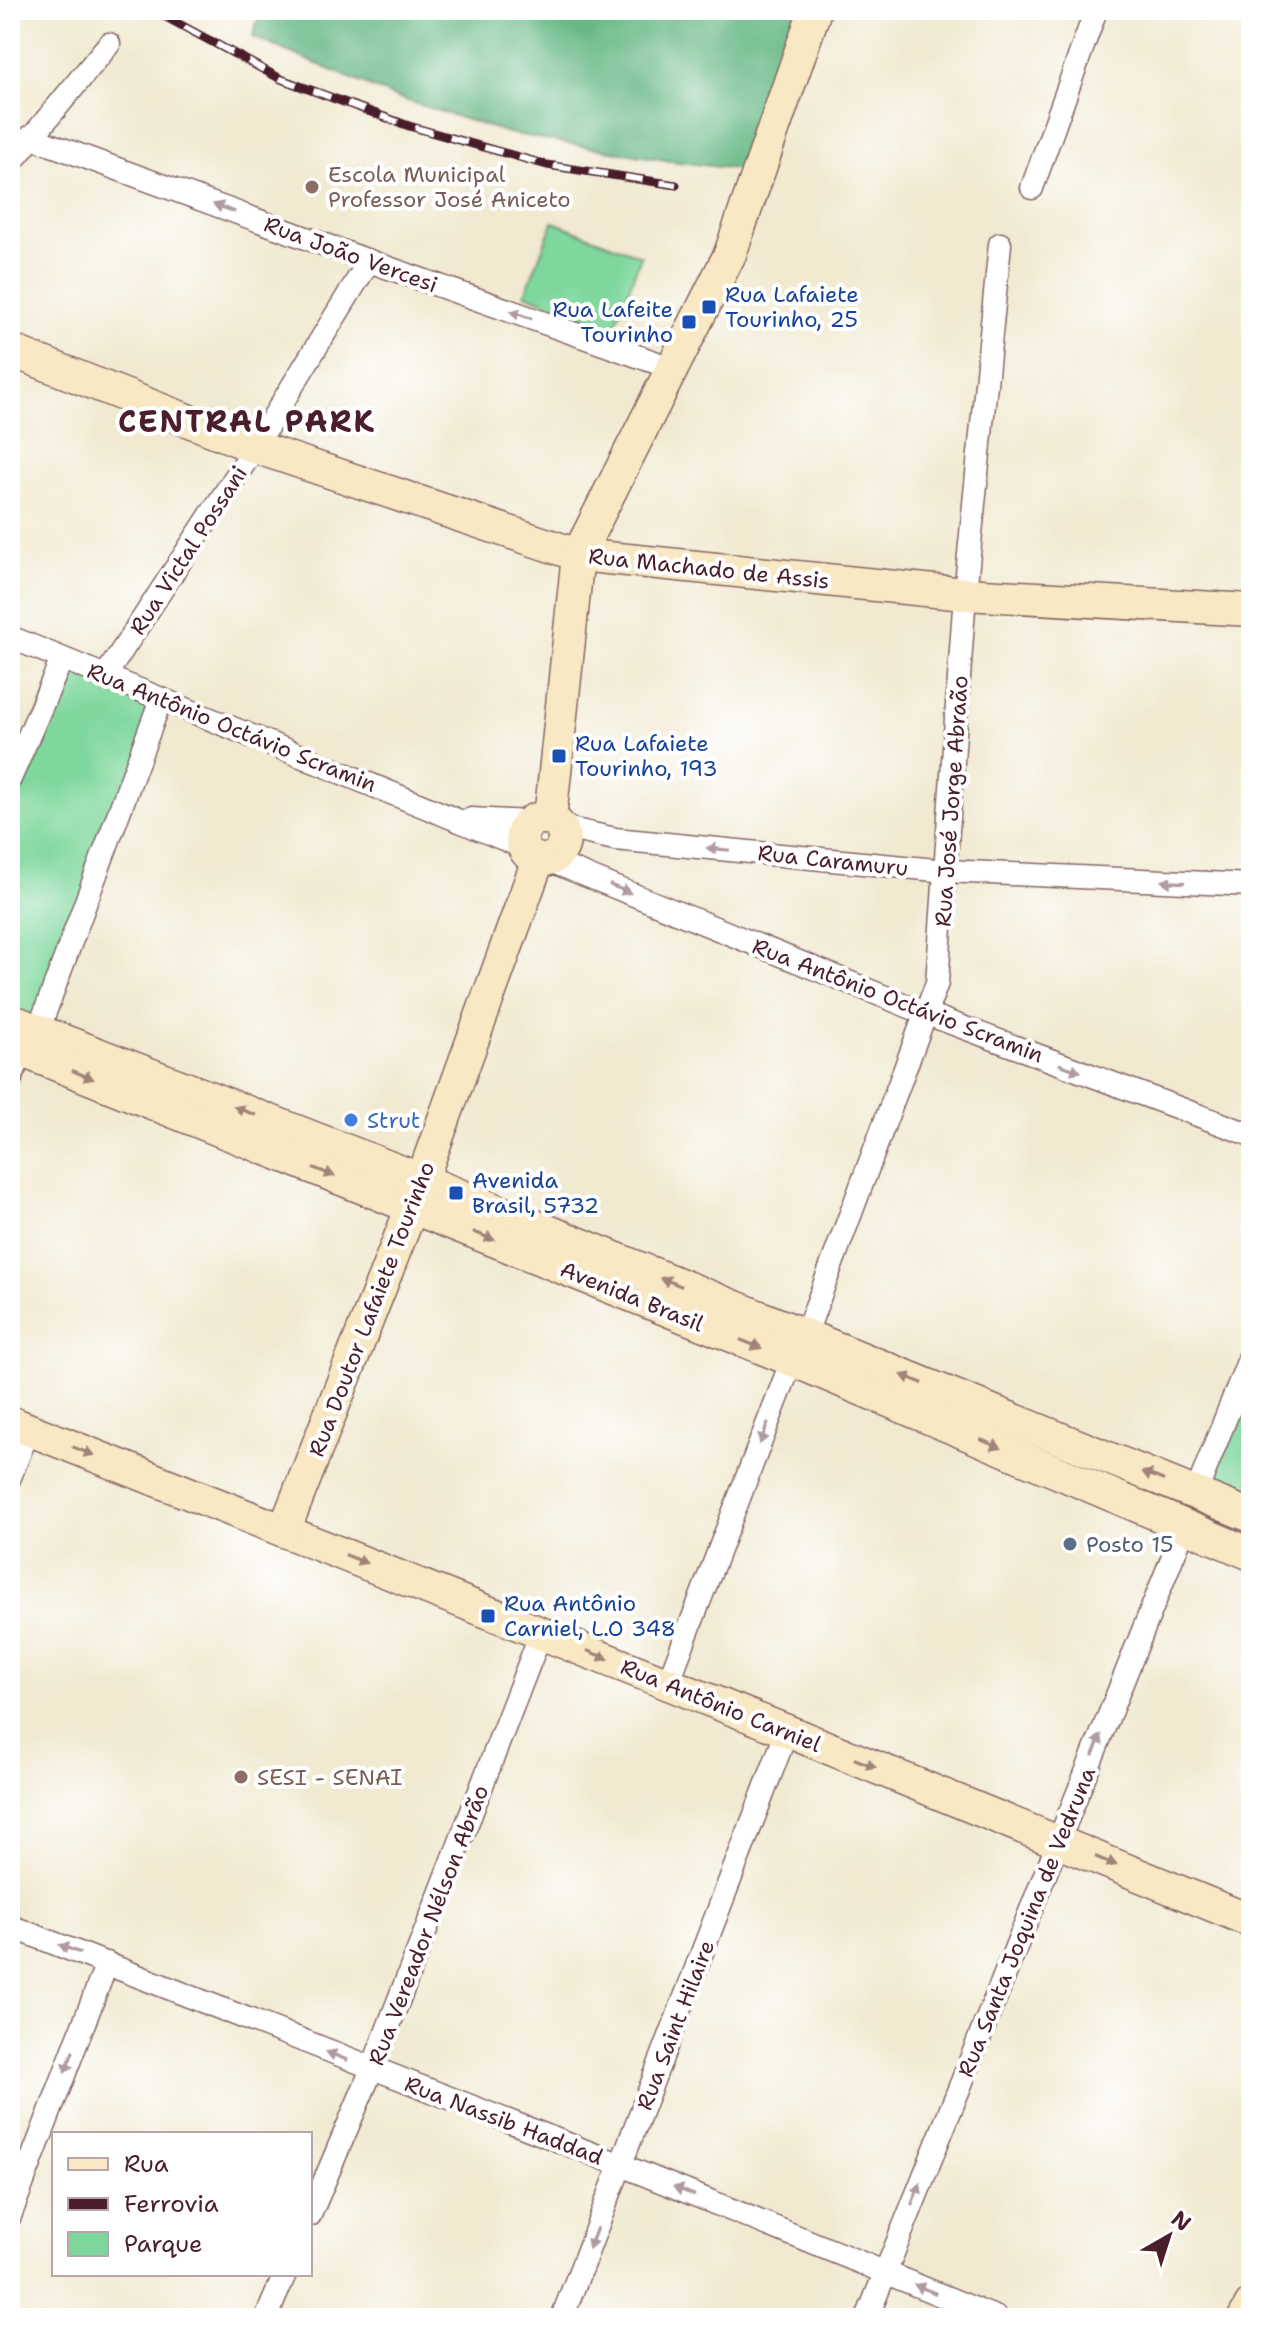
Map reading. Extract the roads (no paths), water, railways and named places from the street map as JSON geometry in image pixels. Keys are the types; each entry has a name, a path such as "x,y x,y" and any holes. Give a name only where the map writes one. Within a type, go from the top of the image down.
{"street":[{"name":"Rua Doutor Lafaiete Tourinho","path":"284,1531 417,1194 541,839 578,555 730,254 815,10"},
{"path":"1032,188 1096,10"},
{"path":"10,164 109,44"},
{"name":"Rua João Vercesi","path":"30,137 674,369"},
{"name":"Rua José Jorge Abraão","path":"668,1683 937,983 965,594 1000,244"},
{"name":"Rua Victal Possani","path":"106,675 255,447 369,261"},
{"name":"Rua Machado de Assis","path":"10,350 255,447 578,555 965,594 1251,610"},
{"name":"Rua Antônio Octávio Scramin","path":"10,637 455,818 541,839 927,1014 1251,1135"},
{"path":"10,779 62,659"},
{"path":"10,1081 20,1037 161,699"},
{"name":"Rua Caramuru","path":"541,839 615,839 946,871 1251,885"},
{"name":"Avenida Brasil","path":"20,1037 799,1348 1251,1516"},
{"name":"Avenida Brasil","path":"799,1348 1251,1554"},
{"path":"1196,1493 1251,1354"},
{"path":"10,1477 19,1426"},
{"name":"Rua Antônio Carniel","path":"19,1426 668,1683 1251,1921"},
{"name":"Rua Santa Joquina de Vedruna","path":"867,2318 1185,1526"},
{"name":"Rua Vereador Nélson Abrão","path":"312,2210 372,2069 541,1633"},
{"name":"Rua Saint Hilaire","path":"562,2318 787,1731"},
{"name":"Rua Nassib Haddad","path":"10,1926 621,2165 997,2318"},
{"path":"10,2216 107,1963"},
{"path":"266,2318 284,2276"},
{"path":"1244,2318 1251,2305"}],"railway":[{"path":"153,10 281,79 409,126 547,165 676,185"}],"place":[{"name":"Escola Municipal Professor José Aniceto","path":"312,187"},
{"name":"Rua Lafaiete Tourinho, 25","path":"709,307"},
{"name":"Rua Lafeite Tourinho","path":"689,322"},
{"name":"Rua Lafaiete Tourinho, 193","path":"559,756"},
{"name":"Strut","path":"351,1120"},
{"name":"Avenida Brasil, 5732","path":"456,1193"},
{"name":"Posto 15","path":"1070,1544"},
{"name":"Rua Antônio Carniel, L.O 348","path":"488,1616"},
{"name":"SESI - SENAI","path":"241,1777"}],"district":[{"name":"CENTRAL PARK","path":"247,422"}]}
